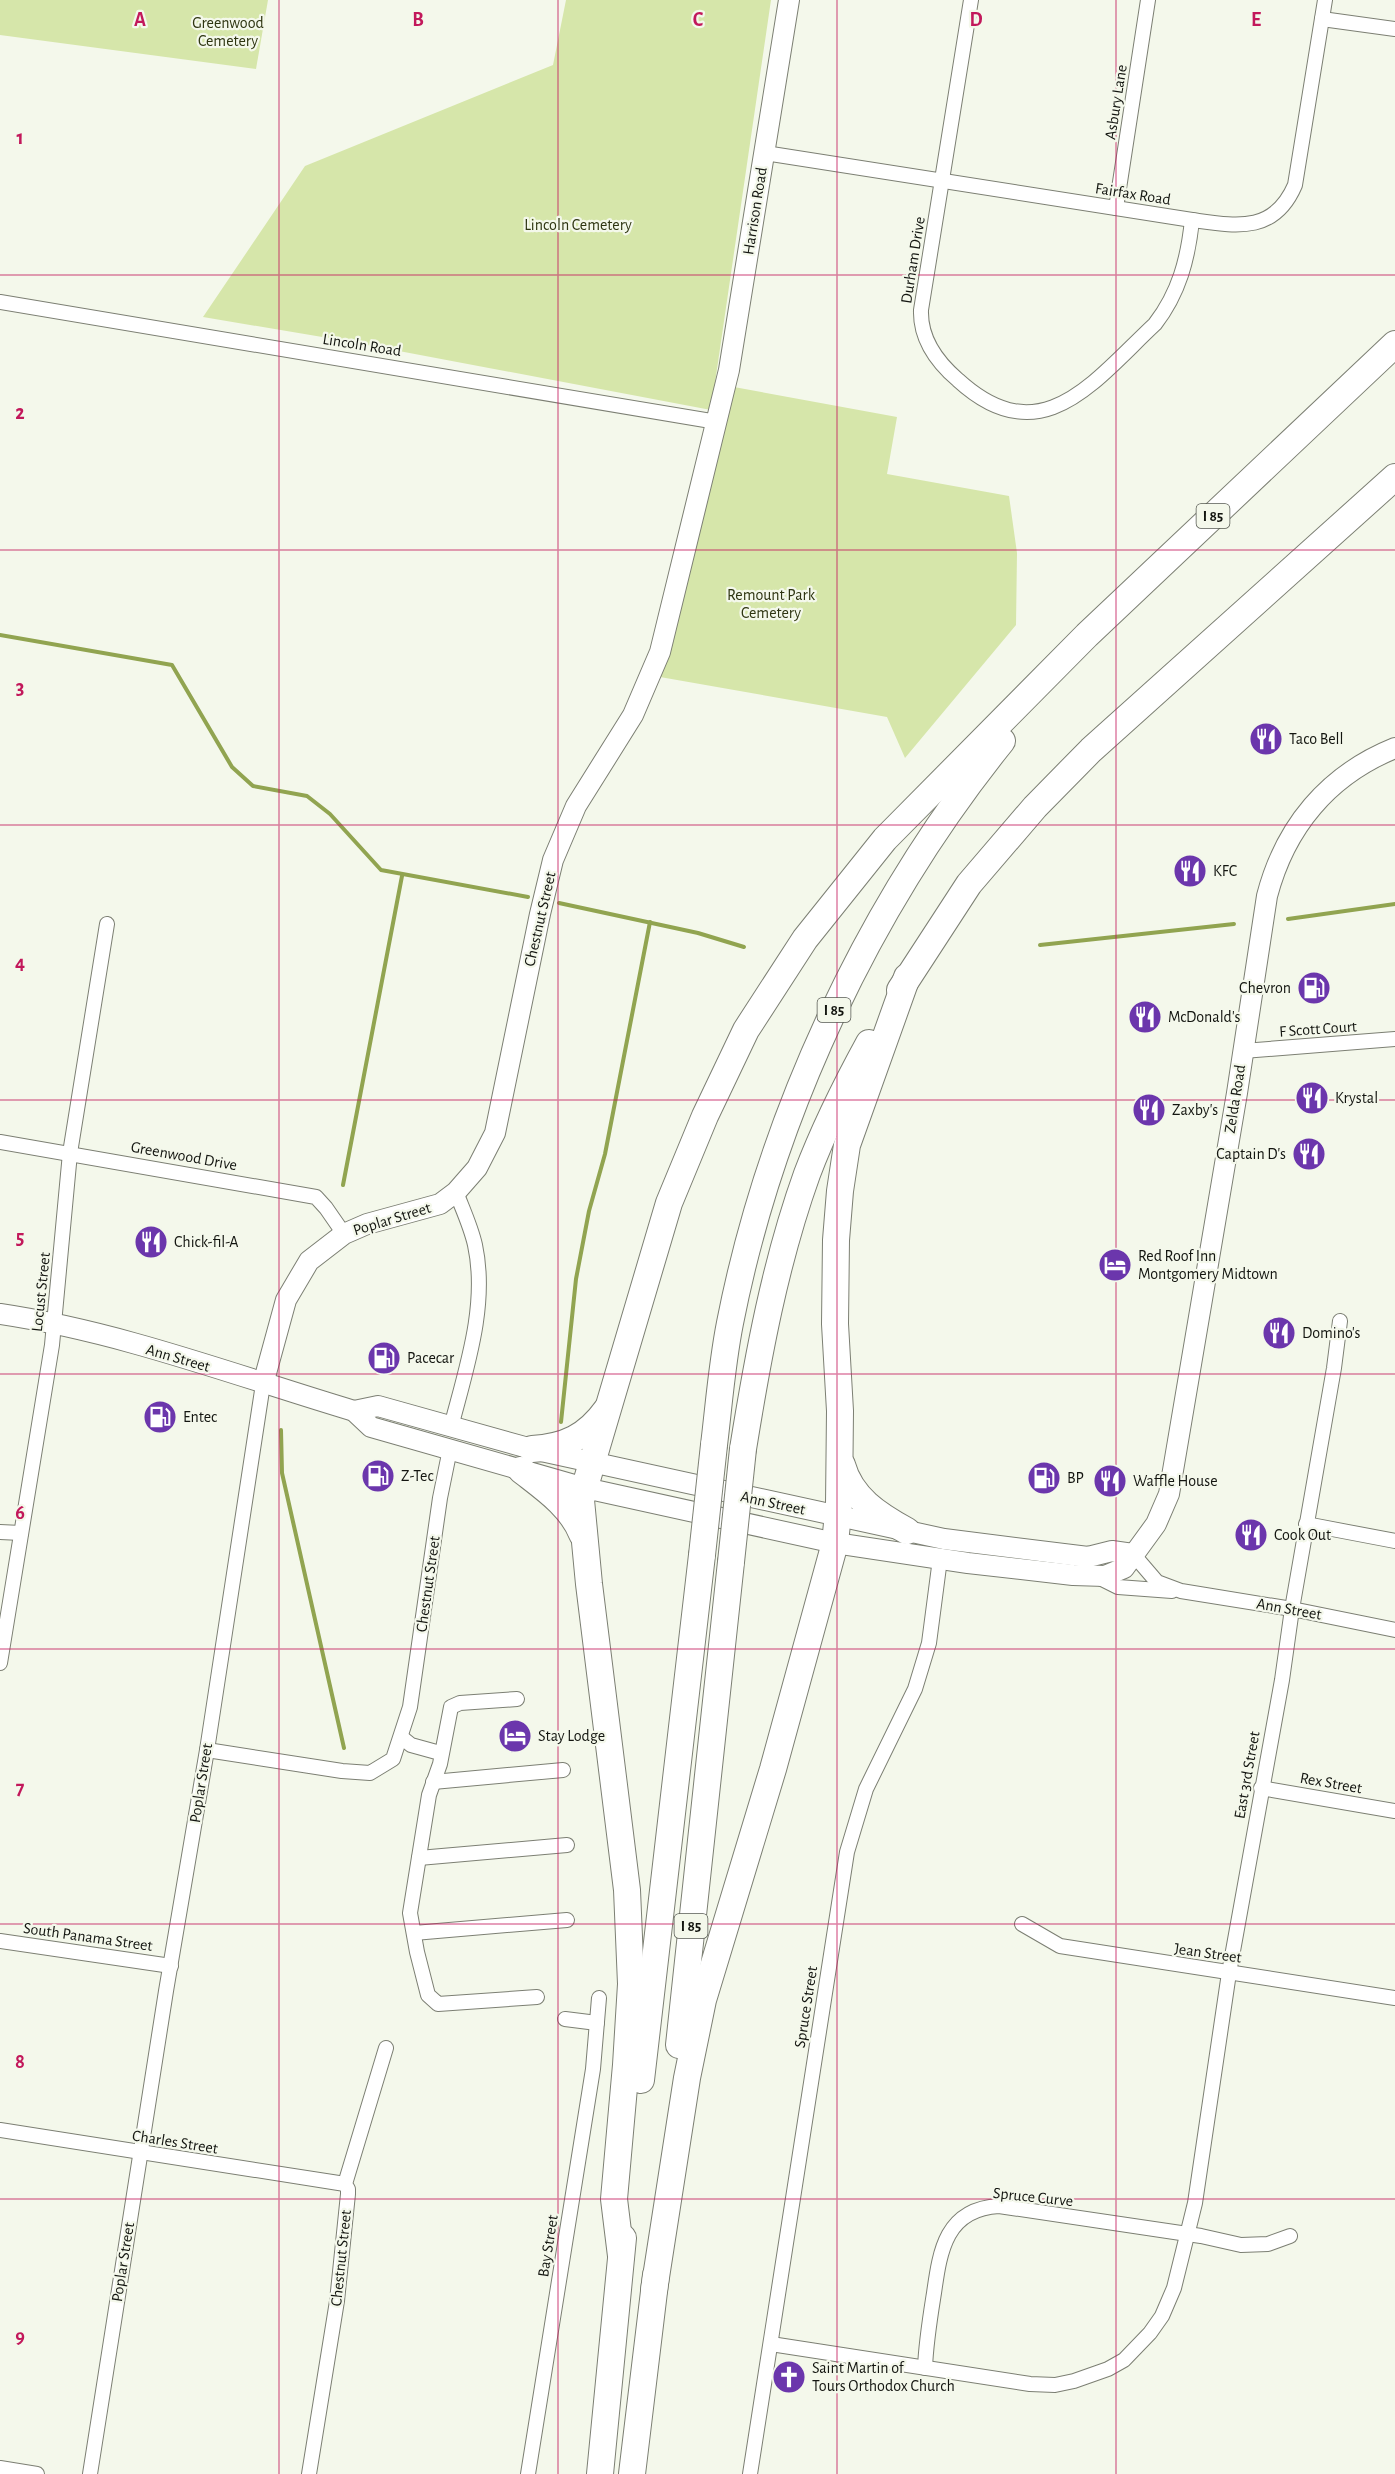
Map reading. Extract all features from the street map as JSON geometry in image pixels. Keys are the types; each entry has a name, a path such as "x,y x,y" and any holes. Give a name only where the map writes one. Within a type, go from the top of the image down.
{"highway":[{"name":"I 85","path":"600,2474 621,2256 714,1444 730,1324 759,1203 799,1092 827,1026 886,910 923,850 990,756 1087,635 1395,344"},
{"name":"I 85","path":"632,2474 654,2290 705,1784 742,1449 758,1353 807,1174 837,1103 907,977 969,884 1035,807 1091,750 1395,477"},
{"path":"621,2256 614,2199 631,1984 627,1890 581,1500 669,1203 705,1116 746,1030 805,939 885,839 1087,635"},
{"path":"654,2290 687,2078 703,2000 773,1769 835,1543 839,1518 840,1458 835,1324 836,1240 840,1191 847,1145 907,977"},
{"path":"585,1544 576,1519 526,1460 575,1440 598,1422 610,1404"},
{"path":"840,1458 845,1477 854,1492 868,1506 907,1531"}],"main road":[{"name":"Harrison Road","path":"717,422 729,370 789,0"},
{"name":"Chestnut Street","path":"456,1192 477,1168 495,1134 540,914 559,844 576,806 633,715 660,652 717,422"},
{"name":"Zelda Road","path":"1096,1576 1105,1576 1124,1568 1156,1524 1169,1494 1267,896 1280,856 1293,830 1322,794 1371,758 1395,748"},
{"name":"Poplar Street","path":"263,1384 288,1297 309,1261 344,1234 367,1224 440,1204 456,1192"},
{"name":"Ann Street","path":"0,1314 56,1323 188,1360 354,1411 371,1427 450,1449 526,1460 593,1463 839,1518 988,1545 1088,1557 1113,1551 1133,1554"},
{"name":"Ann Street","path":"354,1411 378,1406 451,1427 585,1488 835,1543 940,1559 1096,1576"}],"street":[{"name":"Durham Drive","path":"971,0 921,310 922,332 938,360 969,391 990,404 1017,411 1046,410 1072,400 1155,324 1170,303 1182,277 1192,220"},
{"name":"Asbury Lane","path":"1116,208 1148,0"},
{"name":"Fairfax Road","path":"765,153 1192,220 1233,225 1252,224 1274,214 1290,197 1299,170 1325,0"},
{"path":"1323,19 1395,29"},
{"name":"Lincoln Road","path":"0,302 717,422"},
{"name":"Locust Street","path":"0,1663 56,1323 70,1153 107,924"},
{"name":"F Scott Court","path":"1243,1051 1395,1040"},
{"name":"Greenwood Drive","path":"0,1142 316,1197 344,1234"},
{"path":"451,1427 475,1329 478,1292 475,1247 456,1192"},
{"name":"East 3rd Street","path":"1187,2235 1195,2203 1229,1973 1282,1680 1306,1524 1326,1419 1340,1321"},
{"name":"Poplar Street","path":"90,2474 140,2153 207,1750 263,1384"},
{"name":"Chestnut Street","path":"207,1750 342,1771 370,1773 393,1759 407,1720 440,1498 450,1449"},
{"path":"1306,1524 1395,1541"},
{"path":"0,1532 21,1533"},
{"name":"Ann Street","path":"1133,1554 1157,1582 1183,1591"},
{"name":"Spruce Street","path":"750,2474 847,1852 866,1789 908,1705 918,1678 929,1643 940,1559"},
{"name":"Ann Street","path":"1096,1576 1118,1587 1147,1591 1183,1591 1292,1609 1395,1630"},
{"path":"517,1698 460,1703 451,1707 440,1753 440,1764 429,1794 410,1913 428,1995 438,2004 537,1997"},
{"path":"401,1737 411,1745 440,1753"},
{"path":"433,1782 563,1770"},
{"name":"Rex Street","path":"1261,1788 1395,1811"},
{"path":"419,1858 567,1845"},
{"path":"414,1934 567,1920"},
{"name":"Jean Street","path":"1022,1924 1060,1946 1395,1998"},
{"name":"South Panama Street","path":"0,1941 171,1966"},
{"name":"Bay Street","path":"528,2474 593,2069 599,1998"},
{"path":"565,2019 597,2022"},
{"name":"Chestnut Street","path":"309,2474 337,2301 348,2194 345,2184 386,2048"},
{"name":"Charles Street","path":"0,2130 345,2184"},
{"name":"Spruce Curve","path":"925,2368 927,2339 943,2244 956,2224 979,2209 999,2206 1252,2245 1279,2241 1290,2236"},
{"path":"771,2344 1045,2385 1074,2381 1108,2369 1138,2348 1162,2316 1174,2288 1187,2235"},
{"path":"0,2468 37,2474"}],"green space":[{"name":"Greenwood Cemetery","path":"0,0 268,0 256,69 0,35"},
{"name":"Lincoln Cemetery","path":"566,0 771,0 711,410 346,341 203,317 305,166 553,65"},
{"name":"Remount Park Cemetery","path":"734,387 897,417 887,474 1009,496 1017,553 1016,625 905,758 887,717 660,677"}],"waterway":[{"path":"0,635 172,665 232,767 253,786 307,796 330,814 381,870 528,897"},
{"path":"343,1185 402,876"},
{"path":"559,903 698,933 744,947"},
{"path":"1288,919 1395,904"},
{"path":"561,1422 576,1279 589,1211 605,1154 650,922"},
{"path":"1040,945 1234,924"},
{"path":"281,1430 282,1473 344,1748"}],"place":[{"name":"Taco Bell","path":"1266,739"},
{"name":"KFC","path":"1190,871"},
{"name":"Chevron","path":"1314,988"},
{"name":"McDonald's","path":"1145,1017"},
{"name":"Krystal","path":"1312,1098"},
{"name":"Zaxby's","path":"1149,1110"},
{"name":"Captain D's","path":"1309,1154"},
{"name":"Chick-fil-A","path":"151,1242"},
{"name":"Red Roof Inn Montgomery Midtown","path":"1115,1265"},
{"name":"Domino's","path":"1279,1333"},
{"name":"Pacecar","path":"384,1358"},
{"name":"Entec","path":"160,1417"},
{"name":"Z-Tec","path":"378,1476"},
{"name":"BP","path":"1044,1478"},
{"name":"Waffle House","path":"1110,1481"},
{"name":"Cook Out","path":"1251,1535"},
{"name":"Stay Lodge","path":"515,1736"},
{"name":"Saint Martin of Tours Orthodox Church","path":"789,2377"}]}
